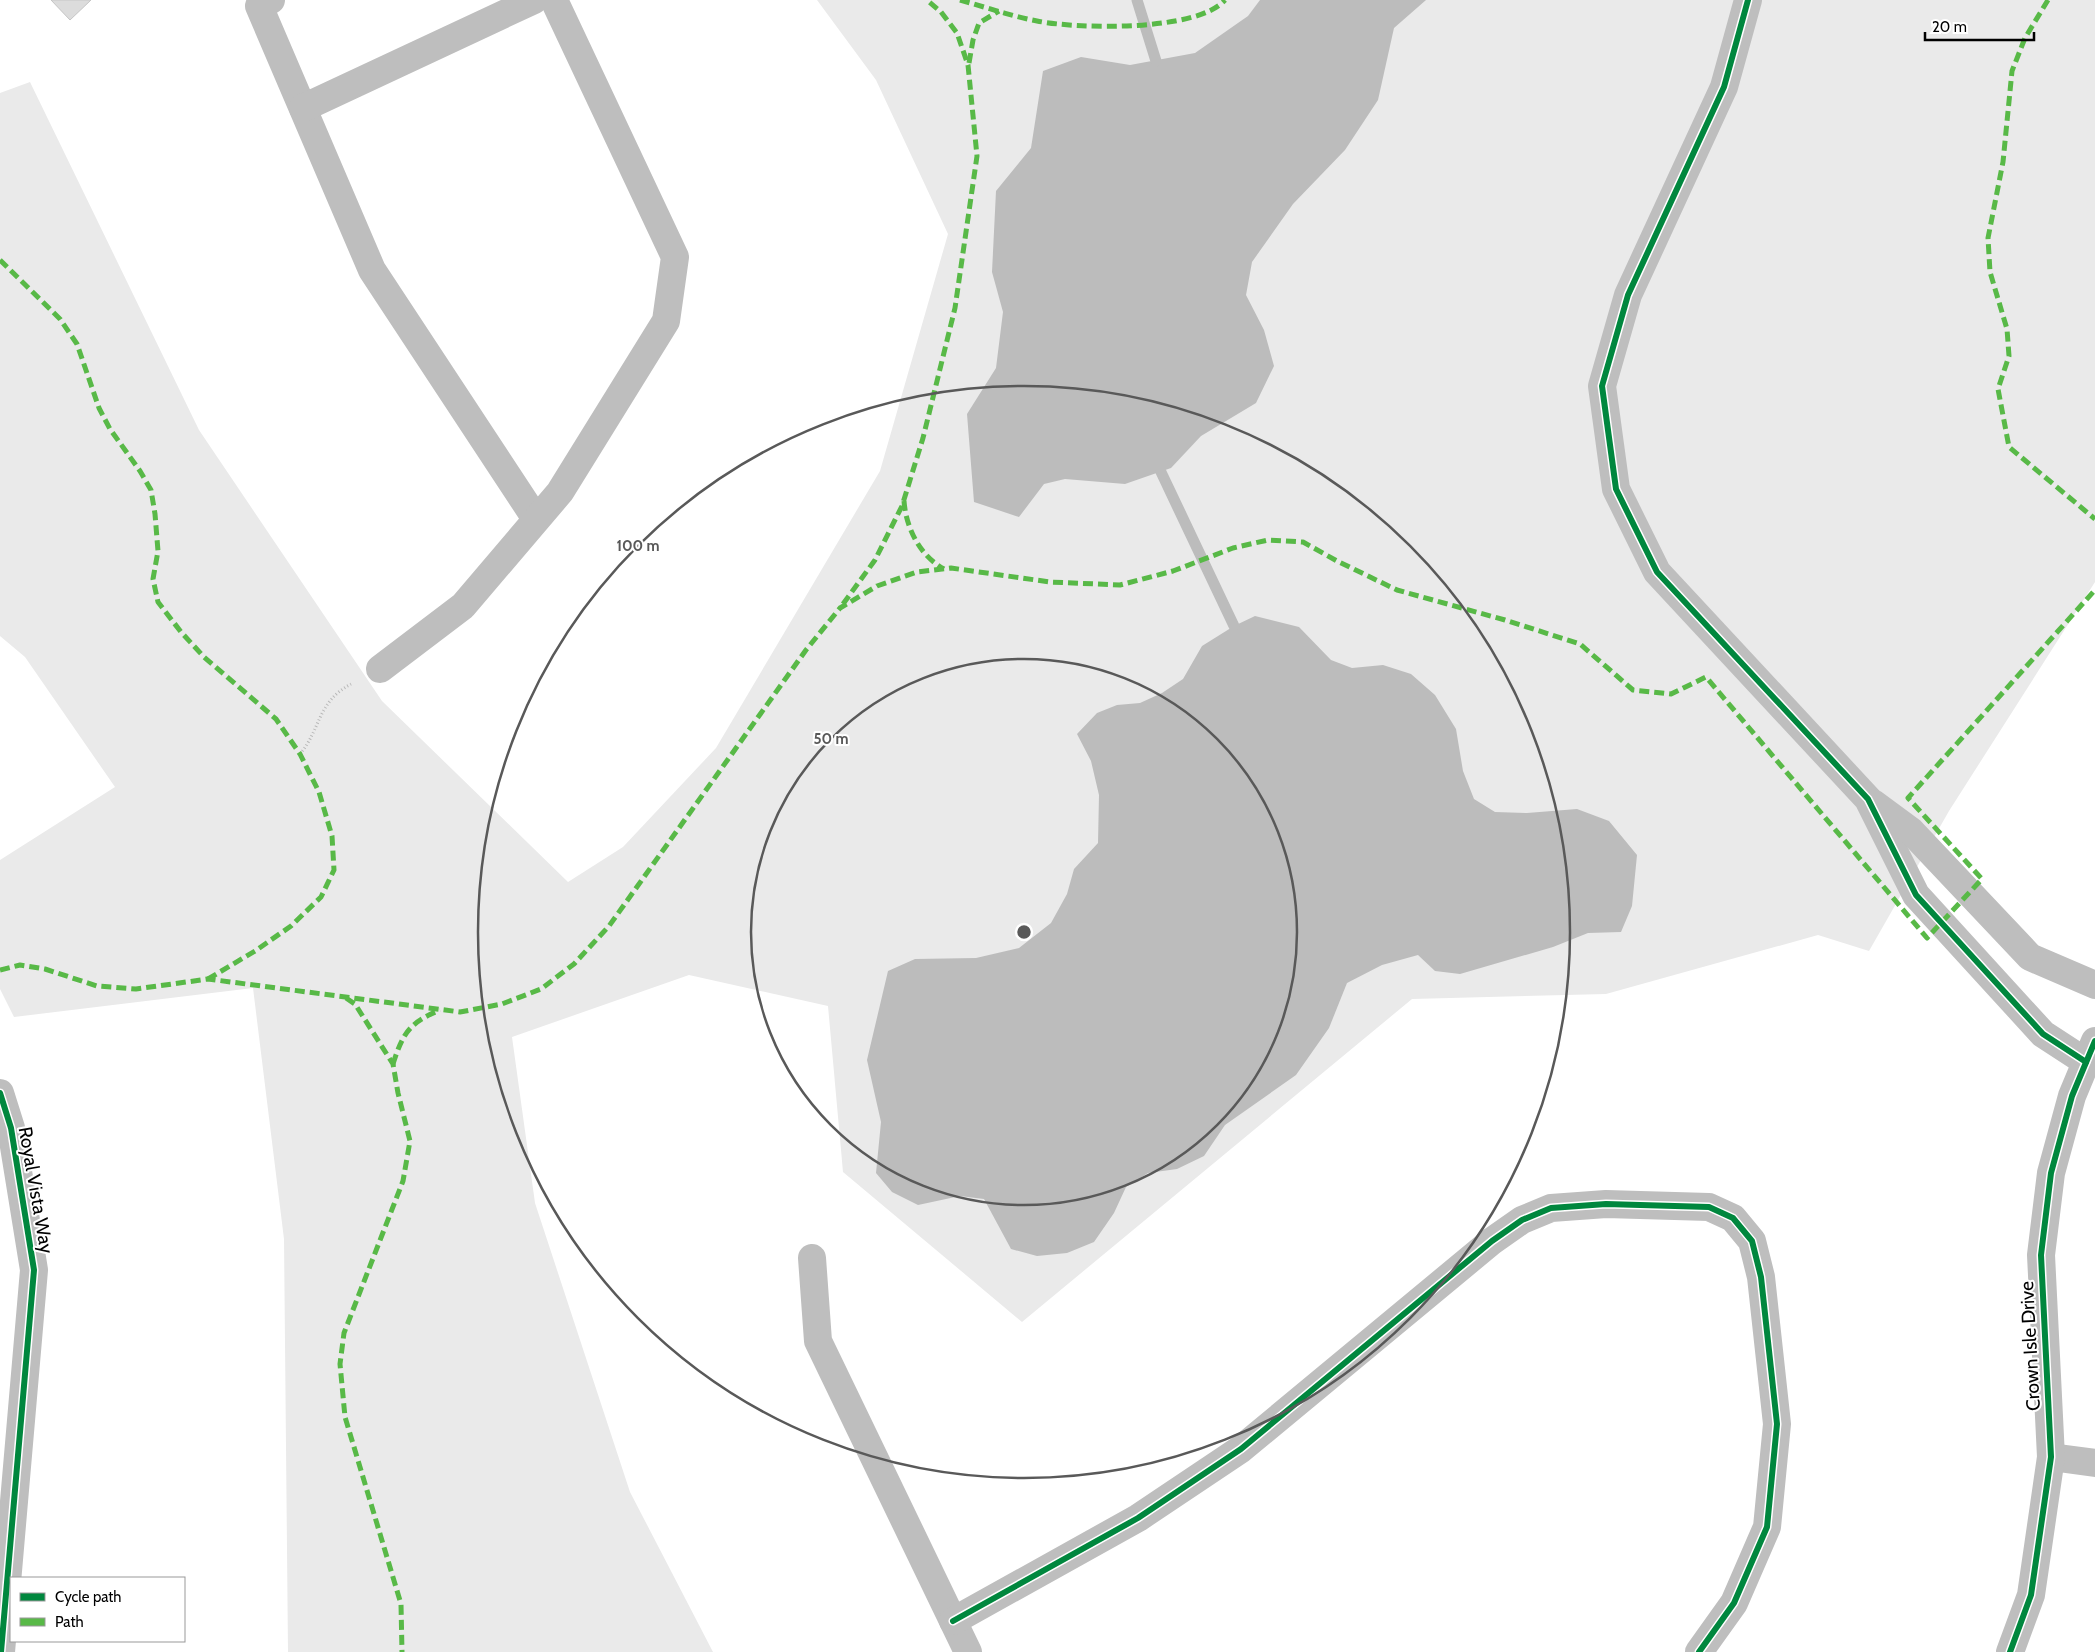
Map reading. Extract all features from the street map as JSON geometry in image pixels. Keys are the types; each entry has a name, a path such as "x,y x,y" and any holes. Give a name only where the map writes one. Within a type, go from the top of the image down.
{"street":[{"path":"271,0 259,6 372,270 536,519"},
{"path":"303,108 534,0"},
{"path":"380,668 463,606 560,492 666,321 675,256 554,0"},
{"path":"1748,0 1724,87 1628,294 1602,386 1616,489 1657,572 1868,799 1911,831 2030,957 2095,985"},
{"path":"1868,799 1916,895 2044,1034 2090,1051"},
{"name":"Crown Isle Drive","path":"2010,1652 2031,1595 2051,1457 2042,1255 2050,1173 2072,1096 2090,1051"},
{"name":"Royal Vista Way","path":"0,1094 11,1128 34,1270 2,1652"},
{"path":"953,1621 1138,1518 1241,1449 1492,1241 1522,1220 1551,1208 1606,1204 1676,1205 1709,1207 1734,1218 1752,1241 1761,1277 1777,1424 1767,1527 1734,1603 1699,1652"},
{"path":"812,1258 818,1341 968,1652"},
{"path":"2051,1457 2095,1463"}],"path":[{"path":"300,754 310,743 319,716 338,691 380,668"}],"shaded area":[{"path":"817,0 2095,0 2095,582 1949,811 1869,951 1818,935 1606,994 1412,999 1022,1322 843,1172 828,1006 689,975 512,1037 535,1203 630,1492 713,1652 288,1652 284,1239 253,988 14,1017 0,989 0,860 115,787 25,657 0,636 0,93 30,82 199,430 382,701 568,882 623,847 716,748 880,471 948,234 876,80"},
{"path":"1260,0 1426,0 1394,28 1378,100 1345,150 1293,204 1252,262 1246,295 1264,330 1274,366 1256,403 1201,436 1171,468 1125,484 1065,479 1044,484 1019,517 974,502 967,414 996,368 1003,312 992,272 996,191 1031,148 1043,71 1081,57 1130,65 1195,53 1248,16"},
{"path":"1255,616 1299,627 1331,660 1352,668 1383,665 1411,674 1435,695 1456,729 1463,771 1474,799 1495,812 1527,813 1577,809 1609,821 1637,855 1632,906 1621,932 1588,933 1553,947 1460,974 1435,971 1418,955 1382,965 1347,983 1329,1028 1296,1075 1225,1125 1204,1156 1177,1169 1148,1173 1126,1187 1114,1213 1094,1242 1067,1253 1037,1256 1011,1249 984,1199 960,1196 918,1205 892,1192 876,1173 881,1122 867,1060 888,971 915,959 976,958 1019,948 1051,923 1067,894 1074,869 1098,843 1099,795 1091,761 1077,734 1097,713 1117,705 1140,703 1162,693 1183,679 1202,646 1234,626"}],"building":[{"path":"51,0 91,0 70,20"}],"waterway":[{"path":"1137,0 1156,61"},
{"path":"1161,472 1234,626"}],"marked path":[{"path":"843,604 875,560 902,506 923,438 955,308 977,156 968,65 957,33 941,12 927,0"},
{"path":"960,0 1037,21 1079,26 1136,26 1164,23 1189,18 1211,10 1225,0"},
{"path":"2048,0 2025,38 2012,71 2003,162 1988,238 1990,272 2007,329 2009,356 1998,389 2009,447 2095,519"},
{"path":"969,63 973,40 979,23 999,11"},
{"path":"0,260 60,319 77,344 99,408 110,429 151,490 158,551 153,579 158,602 181,632 204,657 276,719 300,754 319,792 332,836 334,870 321,897 291,926 255,951 208,979"},
{"path":"904,501 911,531 921,549 944,569"},
{"path":"0,970 20,965 45,969 97,986 136,989 208,979 460,1012 502,1004 541,989 574,964 609,926 806,650 840,608 877,586 917,572 951,568 1050,582 1120,585 1173,571 1233,548 1268,540 1303,542 1397,590 1505,620 1580,644 1633,690 1671,694 1706,677 1927,938 1982,879 1908,798 2095,590"},
{"path":"346,998 355,1004 393,1064 410,1141 403,1181 344,1333 340,1364 345,1417 401,1604 402,1652"},
{"path":"393,1064 400,1044 409,1030 421,1020 440,1010"}],"cycle path":[{"path":"1748,0 1724,87 1628,295 1602,386 1616,489 1657,572 1868,799 1916,895 2043,1034 2086,1062"},
{"path":"2010,1652 2031,1595 2051,1457 2041,1255 2051,1173 2072,1096 2095,1041"},
{"path":"0,1093 11,1128 34,1270 1,1652"},
{"path":"953,1621 1138,1518 1241,1449 1492,1241 1522,1220 1551,1208 1606,1204 1709,1207 1733,1218 1752,1241 1761,1277 1777,1424 1767,1527 1734,1603 1699,1652"}]}
